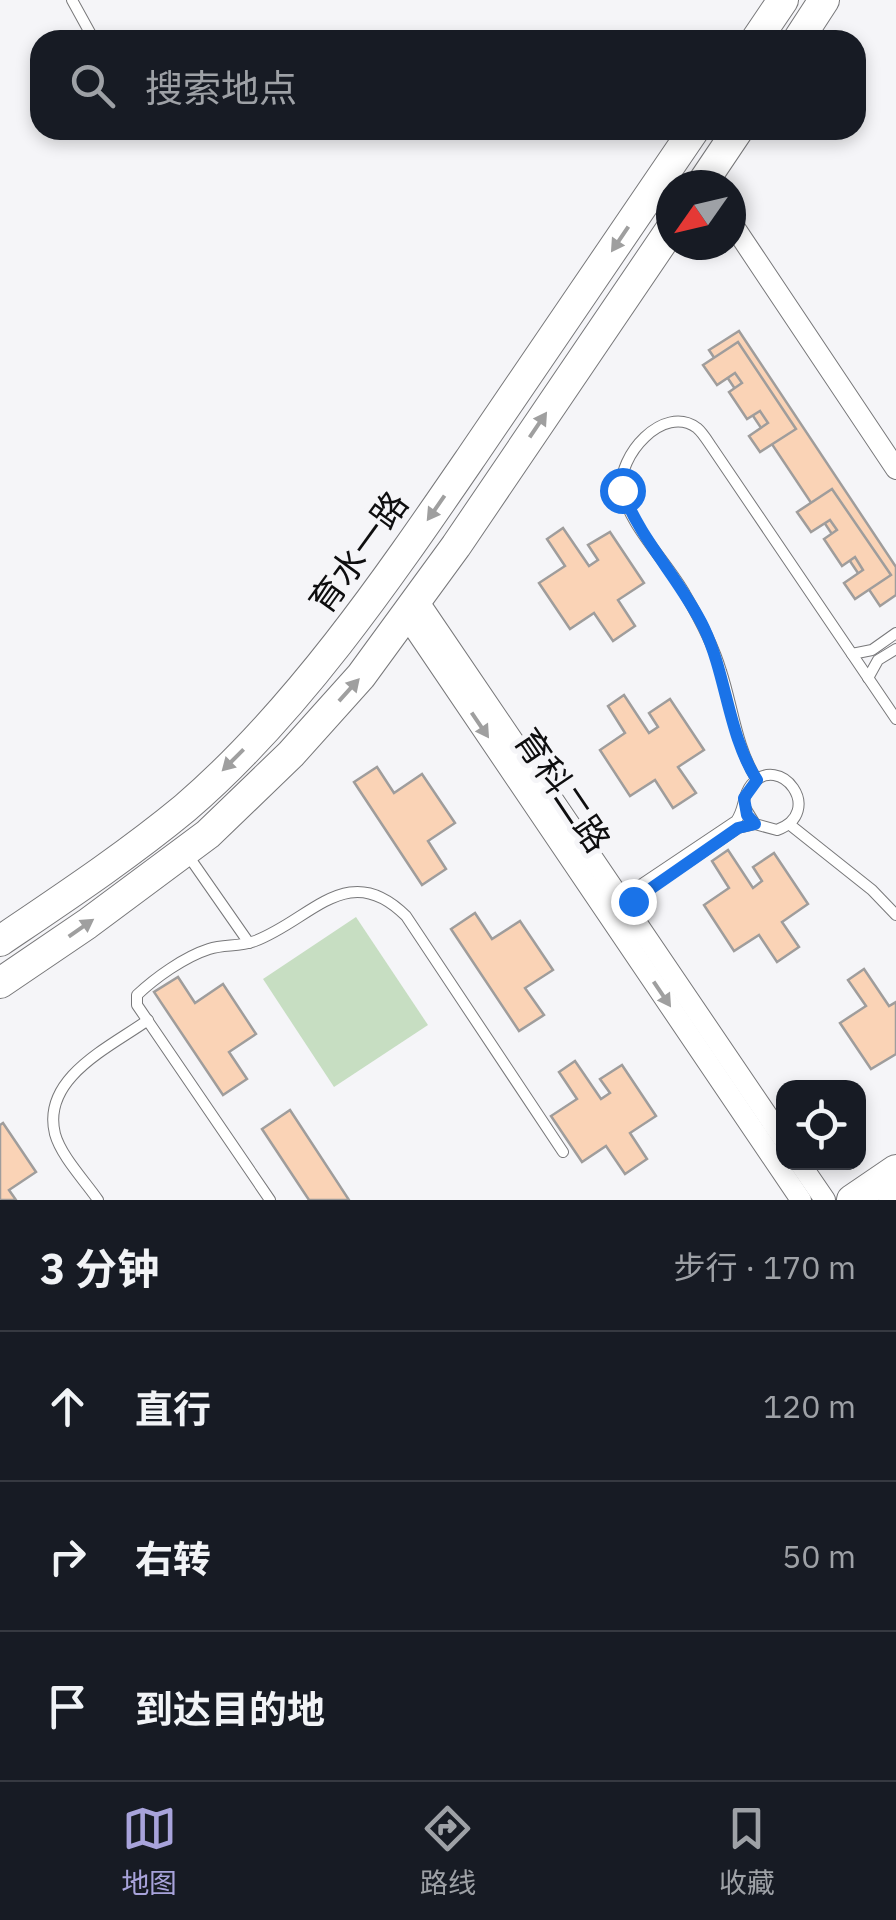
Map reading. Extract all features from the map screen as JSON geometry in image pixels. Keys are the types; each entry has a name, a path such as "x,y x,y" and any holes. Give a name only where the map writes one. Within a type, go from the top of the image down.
{"street":[{"path":"763,30 783,0"},
{"path":"804,30 824,0"},
{"name":"育水一路","path":"0,941 186,807 267,726 331,652 431,516 687,140"},
{"path":"713,170 732,140"},
{"path":"746,244 896,469"},
{"path":"0,983 208,834 291,754 361,676 656,251"},
{"name":"育科二路","path":"411,607 614,890 776,1128"},
{"name":"育科二路","path":"411,607 802,1200"},
{"path":"804,1170 825,1200"},
{"path":"852,1200 896,1170"}],"lane":[{"path":"72,0 88,30"},
{"path":"757,780 742,749 720,668 704,629 684,590 628,508 622,490 622,472 636,446 667,424 685,423 697,428 896,720"},
{"path":"852,654 872,650 896,634"},
{"path":"868,678 878,660 896,649"},
{"path":"614,890 627,892 636,888 736,821 748,789 757,780 778,776 794,786 799,804 789,824 768,830 755,824 744,806"},
{"path":"629,912 640,895 738,828 755,824"},
{"path":"789,824 872,890 896,915"},
{"path":"185,851 249,943"},
{"path":"270,1200 137,1005 136,996 209,948 249,943 312,906 348,892 373,892 389,899 406,916 563,1152"},
{"path":"98,1200 56,1137 56,1099 65,1082 148,1020"}],"green space":[{"path":"356,917 428,1025 334,1087 263,979"}],"building":[{"path":"739,331 896,567 896,595 880,606 709,350"},
{"path":"738,342 796,429 760,452 749,436 768,423 760,411 747,419 729,392 742,383 735,373 717,385 703,365"},
{"path":"832,489 891,575 855,599 844,583 863,570 855,557 842,566 824,539 837,530 830,520 811,532 797,512"},
{"path":"563,528 589,566 598,560 588,545 610,532 644,583 618,600 635,626 613,641 594,613 570,629 539,583 565,566 547,539"},
{"path":"624,695 649,733 658,727 649,713 670,699 704,750 678,767 696,793 673,808 655,780 630,796 600,750 625,733 608,706"},
{"path":"377,767 394,793 422,774 455,823 428,841 446,869 422,885 354,782"},
{"path":"728,850 753,888 762,881 753,867 774,853 808,904 782,922 799,947 777,962 759,935 734,951 704,905 729,888 712,861"},
{"path":"475,913 492,939 520,921 553,970 525,988 544,1015 519,1031 451,929"},
{"path":"864,969 889,1006 896,1002 896,1054 871,1069 840,1023 866,1006 848,980"},
{"path":"178,977 195,1003 223,984 256,1034 229,1052 247,1079 223,1095 154,992"},
{"path":"575,1061 601,1099 610,1093 600,1079 622,1065 656,1116 630,1133 647,1159 625,1174 606,1146 582,1162 551,1116 577,1099 559,1072"},
{"path":"290,1110 349,1200 309,1200 262,1129"},
{"path":"3,1123 36,1172 9,1190 16,1200 0,1200"}],"route":[{"path":"622,490 628,508 684,590 704,629 720,668 742,749 757,780 744,798 747,815 755,824 738,828 633,901"}]}
